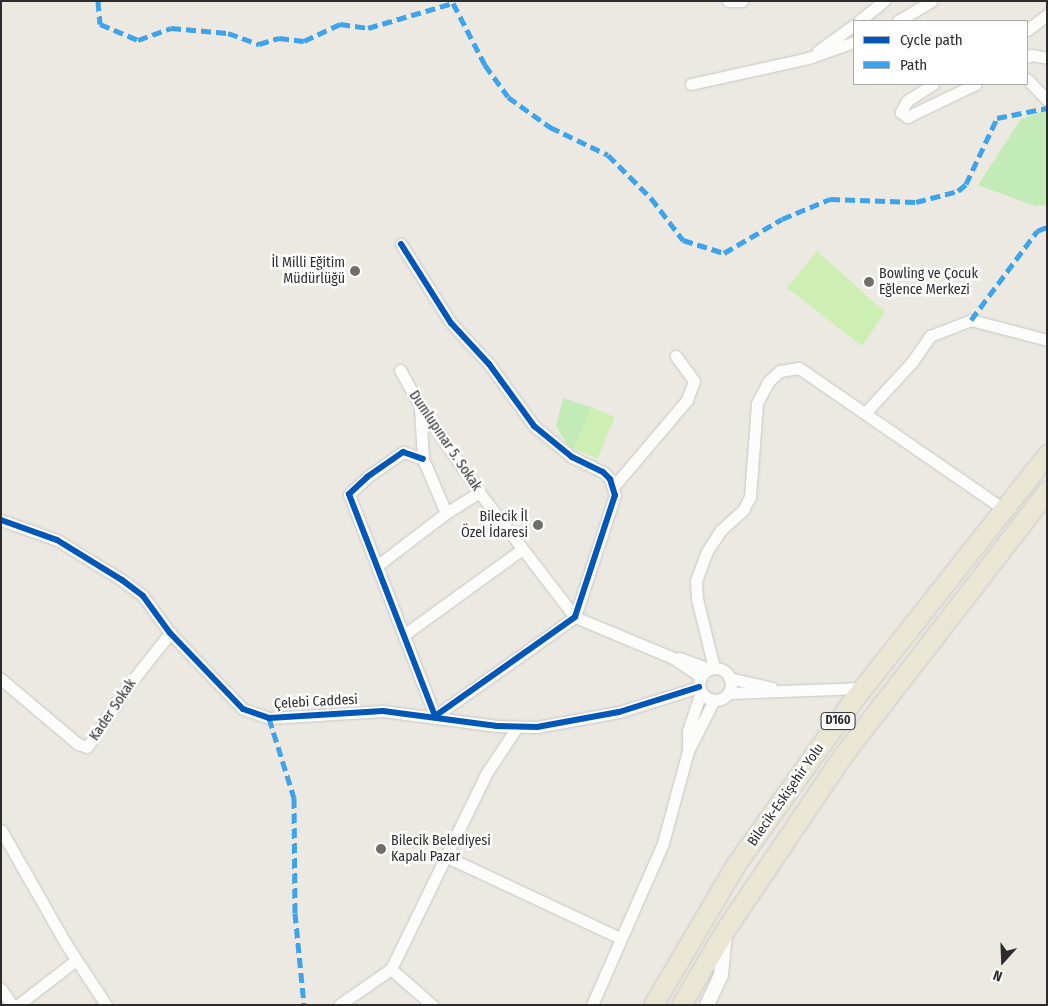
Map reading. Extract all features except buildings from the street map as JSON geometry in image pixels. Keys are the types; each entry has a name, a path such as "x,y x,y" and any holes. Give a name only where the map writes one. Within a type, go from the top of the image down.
{"main road":[{"name":"Bilecik-Eskişehir Yolu","path":"653,1005 736,864 863,688 1047,455"},
{"name":"Bilecik-Eskişehir Yolu","path":"681,1005 725,930 843,755 1047,491"}],"street":[{"path":"728,1 742,1"},
{"path":"860,20 884,1"},
{"path":"900,20 931,1"},
{"path":"1028,29 1047,14"},
{"path":"808,58 853,26"},
{"path":"691,84 808,58 853,42"},
{"path":"1028,56 1032,54 1047,58"},
{"path":"1028,80 1047,100"},
{"path":"931,85 907,101 900,112 907,117 974,85"},
{"path":"401,244 451,323 489,364 534,426 572,457 603,472 614,486"},
{"path":"865,413 912,362 930,336 971,320 1047,340"},
{"path":"423,459 403,452 367,477 349,494 405,634 434,716 575,617 612,504 614,486 687,400 694,382 676,356"},
{"path":"714,700 705,678 696,581 711,545 750,498 757,404 768,382 780,371 799,368 1004,510"},
{"name":"Dumlupınar 5. Sokak","path":"400,370 420,406 479,492 521,550 575,617 673,658 705,678"},
{"path":"420,406 423,459 446,513"},
{"path":"378,565 446,513 479,492"},
{"name":"Çelebi Caddesi","path":"1,520 58,540 83,554 143,596 170,633 243,709 269,718 383,711 517,727 588,720 705,678"},
{"path":"405,634 521,550"},
{"name":"Kader Sokak","path":"1,679 78,744 87,747 128,686 170,633"},
{"path":"688,751 688,731 705,678 723,670 730,678 774,689 832,691 863,688"},
{"path":"728,693 730,678"},
{"path":"592,1005 663,843 688,751 714,700 728,693 753,694 774,689"},
{"path":"339,1005 391,969 486,774 517,727"},
{"path":"1,830 76,960 106,1005"},
{"path":"445,856 620,938"},
{"path":"707,1005 722,974 725,930"},
{"path":"18,1005 76,960"},
{"path":"391,969 432,1005"},
{"path":"1,989 12,1005"}],"green space":[{"path":"1047,110 1047,205 1035,206 978,185 1021,119"},
{"path":"817,251 885,312 862,346 787,288"},
{"path":"563,398 591,407 578,450 569,447 556,426"},
{"path":"591,407 615,417 597,459 573,448"}],"marked path":[{"path":"98,1 100,24 138,40 171,28 228,33 259,44 279,38 304,41 340,24 368,28 453,3 485,65 508,97 550,127 608,155 651,198 683,240 724,253 782,219 830,199 916,202 958,191 966,184 997,118 1047,108"},
{"path":"971,320 1037,231 1047,227"},
{"path":"269,718 294,798 295,913 304,1005"}],"cycle path":[{"path":"401,244 451,323 489,364 534,426 572,457 603,472 610,479 615,495 575,617 435,716 349,494 367,477 403,452 423,459"},
{"path":"1,520 57,540 122,580 143,596 170,633 243,709 269,718 383,711 497,726 537,727 619,712 699,687"}],"place":[{"name":"İl Milli Eğitim Müdürlüğü","path":"355,271"},
{"name":"Bowling ve Çocuk Eğlence Merkezi","path":"869,282"},
{"name":"Bilecik İl Özel İdaresi","path":"538,525"},
{"name":"Bilecik Belediyesi Kapalı Pazar","path":"381,849"}]}
